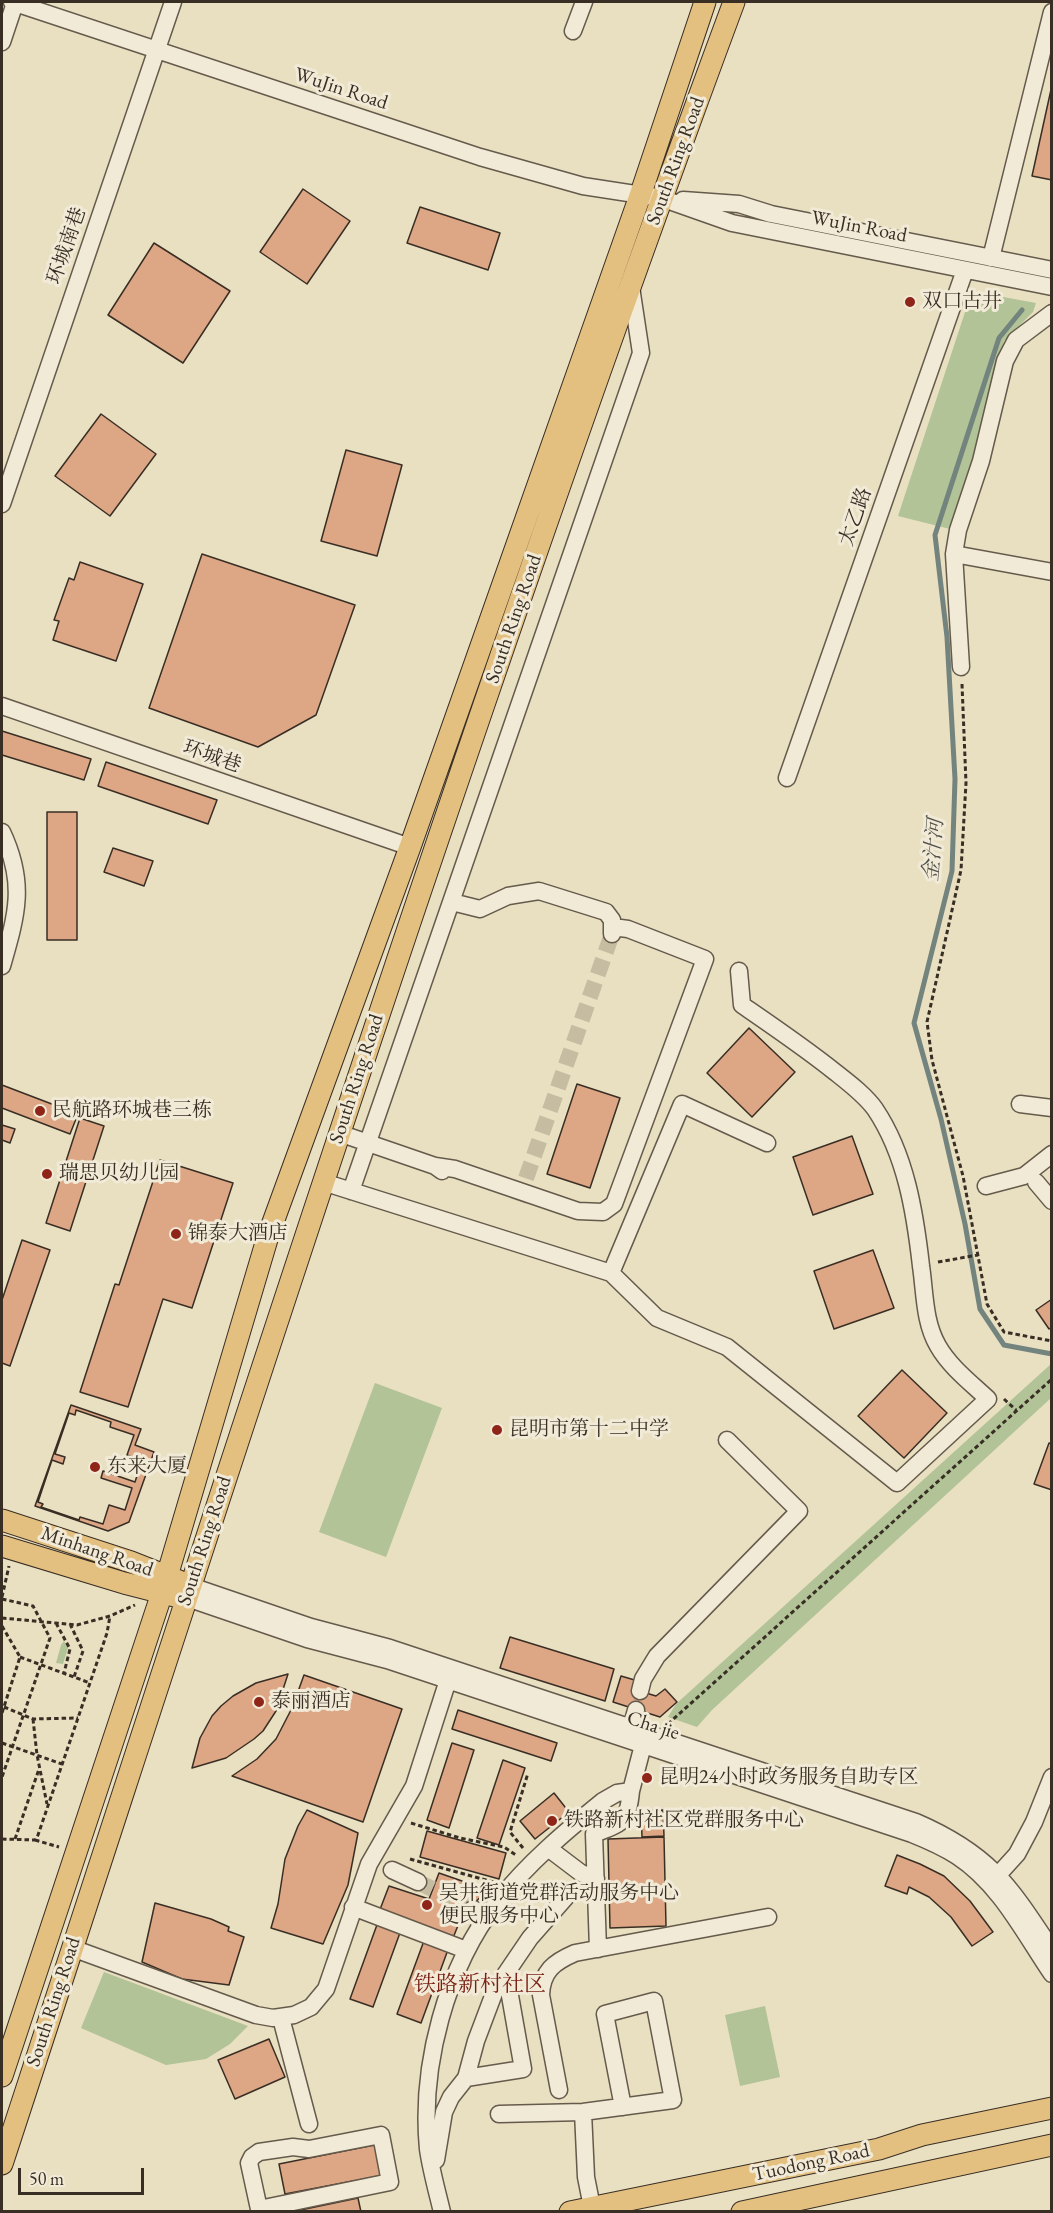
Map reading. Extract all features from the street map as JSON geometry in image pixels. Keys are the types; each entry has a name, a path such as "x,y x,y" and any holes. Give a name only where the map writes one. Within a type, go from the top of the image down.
{"main road":[{"name":"South Ring Road","path":"2,2076 164,1584 268,1236 410,847 641,193 705,2"},
{"name":"South Ring Road","path":"2,2164 429,860 661,198 734,2"},
{"name":"Minhang Road","path":"2,1520 131,1562 164,1584 189,1592"},
{"name":"Minhang Road","path":"2,1546 124,1583 164,1584"},
{"name":"Tuodong Road","path":"570,2211 879,2149 922,2135 1052,2109"},
{"name":"Tuodong Road","path":"742,2211 1052,2145"}],"street":[{"name":"WuJin Road","path":"14,2 328,108 480,157 583,186 641,193 732,223 1052,287"},
{"path":"2,42 14,2"},
{"name":"环城南巷","path":"2,504 173,2"},
{"path":"573,31 584,2"},
{"path":"991,258 1052,12"},
{"name":"WuJin Road","path":"661,198 739,204 771,214 1052,270"},
{"name":"太乙路","path":"787,778 965,270"},
{"path":"351,1191 640,353 631,286"},
{"path":"961,667 954,554 958,530 981,461 1005,361 1016,339 1052,313"},
{"path":"954,554 1052,572"},
{"name":"环城巷","path":"2,706 410,847"},
{"path":"2,832 12,854 17,885 17,904 13,926 2,966"},
{"path":"339,1132 435,1166 455,1169 578,1211 603,1212 614,1204 705,959 627,929 612,931 612,920 606,912 539,891 508,896 480,909 452,902"},
{"path":"323,1182 611,1273 657,1318 727,1347 897,1483 988,1399 951,1364 938,1346 928,1325 912,1204 890,1138 874,1108 853,1086 820,1060 742,1005 739,971"},
{"path":"611,1273 682,1104 767,1143"},
{"path":"1020,1104 1052,1108"},
{"path":"987,1186 1024,1176 1052,1154"},
{"path":"435,1166 460,1182 518,1201"},
{"path":"1036,1182 1052,1201"},
{"path":"640,1691 643,1679 657,1656 799,1511 727,1440"},
{"name":"Cha jie","path":"189,1592 307,1639 387,1660 916,1822 943,1833 964,1846 998,1875 1010,1888 1052,1950"},
{"name":"Cha jie","path":"189,1592 390,1648 632,1728 649,1740 937,1844 967,1863 994,1890 1052,1974"},
{"path":"72,1948 256,2015 281,2018 311,2007 326,1989 369,1864 414,1786 448,1680"},
{"path":"632,1728 636,1710"},
{"path":"598,1949 594,1834 620,1824 626,1818 629,1812 631,1791 649,1740"},
{"path":"998,1875 1017,1854 1035,1822 1052,1777"},
{"path":"442,2211 429,2151 426,2105 433,2049 448,1997 480,1913 548,1848 603,1801 617,1793 631,1791"},
{"path":"548,1848 581,1874 597,1879"},
{"path":"392,1870 418,1882"},
{"path":"433,2172 444,2112 451,2097 466,2078 486,2009 504,1976 530,1938 566,1897"},
{"path":"353,1907 466,1950"},
{"path":"559,2090 541,1995 542,1982 549,1969 560,1960 575,1953 768,1917"},
{"path":"466,2078 523,2069 509,1990 504,1976"},
{"path":"499,2114 583,2112 623,2107 673,2100 654,2001 605,2013 623,2107"},
{"path":"281,2018 309,2124"},
{"path":"583,2112 586,2177 592,2207"},
{"path":"381,2135 390,2182 260,2210 249,2163 252,2157 259,2152 293,2147 309,2149 381,2135"}],"path":[{"path":"961,667 966,783 961,870 927,1022 932,1060 963,1176 987,1304 1004,1332 1052,1341"},
{"path":"935,1263 978,1255"},
{"path":"649,1740 1052,1379"},
{"path":"1008,1401 1016,1410"},
{"path":"2,1777 50,1638 33,1606 2,1598 8,1572"},
{"path":"2,1618 77,1625 110,1616 107,1633 35,1840"},
{"path":"56,1623 70,1649 64,1673"},
{"path":"70,1624 83,1651 74,1677"},
{"path":"2,1626 20,1657 90,1683"},
{"path":"2,1713 20,1657"},
{"path":"4,1707 33,1719 78,1718"},
{"path":"33,1719 47,1806"},
{"path":"2,1743 62,1764"},
{"path":"15,1839 40,1767"},
{"path":"528,1773 510,1832 531,1864"},
{"path":"395,1818 460,1838 504,1848 531,1864"},
{"path":"2,1839 35,1840 75,1852"},
{"path":"406,1858 509,1887"}],"green space":[{"path":"1003,297 1036,303 1033,312 1004,341 975,459 950,529 898,516 968,303 982,298"},
{"path":"1051,1364 1051,1398 712,1710 697,1727 668,1717 676,1704"},
{"path":"375,1383 442,1408 386,1557 319,1532"},
{"path":"64,1641 68,1648 63,1664 56,1663 61,1645"},
{"path":"104,1972 248,2026 230,2044 206,2059 166,2065 81,2028"},
{"path":"765,2006 780,2077 740,2086 725,2015"}],"building":[{"path":"1052,85 1052,180 1032,176"},
{"path":"303,189 350,221 307,284 260,252"},
{"path":"420,207 500,233 488,270 407,243"},
{"path":"154,243 230,291 183,363 108,315"},
{"path":"101,414 156,454 110,516 55,476"},
{"path":"346,450 402,465 377,556 321,541"},
{"path":"202,554 355,605 316,715 258,747 149,708"},
{"path":"80,562 143,584 116,661 53,640 59,621 54,620 69,578 74,580"},
{"path":"2,731 91,759 84,780 2,755"},
{"path":"106,762 217,800 208,824 98,786"},
{"path":"47,812 77,812 77,940 47,940"},
{"path":"113,848 153,861 144,886 104,872"},
{"path":"749,1028 795,1072 752,1117 707,1073"},
{"path":"577,1084 620,1098 590,1188 547,1174"},
{"name":"民航路环城巷三栋","path":"2,1085 78,1114 70,1134 2,1108"},
{"name":"瑞思贝幼儿园","path":"80,1118 104,1126 70,1231 46,1223"},
{"path":"2,1125 15,1129 10,1143 2,1140"},
{"path":"852,1136 873,1194 813,1215 793,1157"},
{"name":"锦泰大酒店","path":"160,1160 233,1183 192,1308 163,1299 128,1407 80,1392 115,1284 119,1285"},
{"path":"22,1240 50,1250 10,1366 2,1363 2,1300"},
{"path":"873,1250 894,1308 834,1329 814,1271"},
{"path":"1052,1299 1052,1327 1049,1329 1036,1310"},
{"path":"902,1370 947,1413 904,1458 858,1416"},
{"name":"东来大厦","path":"71,1405 141,1429 135,1445 154,1452 129,1522 108,1531 35,1506"},
{"name":"东来大厦","path":"76,1410 111,1422 110,1427 134,1435 127,1455 142,1460 135,1482 103,1471 101,1478 132,1488 125,1510 109,1505 103,1524 80,1517 79,1520 41,1507 43,1504 38,1502 52,1460 63,1464 65,1457 55,1454 69,1413 75,1415"},
{"path":"1049,1443 1052,1444 1052,1490 1034,1484"},
{"path":"510,1637 614,1669 605,1701 500,1668"},
{"path":"288,1674 276,1711 263,1731 226,1758 192,1768 200,1738 212,1716 221,1706 256,1683"},
{"path":"304,1675 402,1709 363,1822 232,1776 257,1759 276,1739 292,1708"},
{"path":"621,1676 638,1681 636,1690 656,1696 665,1689 677,1702 660,1717 613,1702"},
{"path":"458,1710 557,1743 551,1761 452,1729"},
{"path":"452,1743 474,1750 449,1828 427,1820"},
{"path":"503,1760 525,1768 499,1845 477,1838"},
{"path":"554,1793 569,1812 535,1839 520,1821"},
{"path":"307,1810 358,1833 348,1885 323,1944 271,1928 278,1904 285,1859"},
{"path":"663,1810 664,1836 642,1837 641,1811"},
{"path":"427,1831 506,1853 499,1879 420,1857"},
{"path":"664,1837 666,1926 610,1928 608,1839"},
{"path":"897,1855 944,1876 970,1901 993,1932 972,1946 951,1917 929,1897 909,1887 907,1894 885,1886"},
{"name":"吴井街道党群活动服务中心 便民服务中心","path":"439,1873 488,1890 468,1909 453,1938 379,1912 389,1886 429,1899"},
{"path":"155,1903 211,1919 229,1927 228,1931 244,1937 229,1985 182,1979 142,1962"},
{"path":"378,1922 401,1930 373,2007 350,1999"},
{"path":"425,1938 449,1947 421,2023 397,2014"},
{"path":"269,2039 285,2077 235,2099 218,2060"},
{"path":"379,2144 385,2175 285,2194 279,2164"},
{"path":"358,2198 361,2212 291,2212"}],"waterway":[{"name":"金汁河","path":"1022,310 999,338 935,535 947,637 955,779 952,871 914,1023 941,1119 965,1224 980,1309 1004,1345 1052,1354"}],"tunnel":[{"path":"518,1201 612,934"},
{"path":"418,1882 473,1909"}],"place":[{"name":"双口古井","path":"910,302"},
{"name":"民航路环城巷三栋","path":"40,1111"},
{"name":"瑞思贝幼儿园","path":"47,1174"},
{"name":"锦泰大酒店","path":"176,1234"},
{"name":"昆明市第十二中学","path":"497,1430"},
{"name":"东来大厦","path":"95,1467"},
{"name":"泰丽酒店","path":"259,1702"},
{"name":"昆明24小时政务服务自助专区","path":"647,1778"},
{"name":"铁路新村社区党群服务中心","path":"552,1821"},
{"name":"吴井街道党群活动服务中心 便民服务中心","path":"427,1905"}],"district":[{"name":"铁路新村社区","path":"480,1985"}]}
